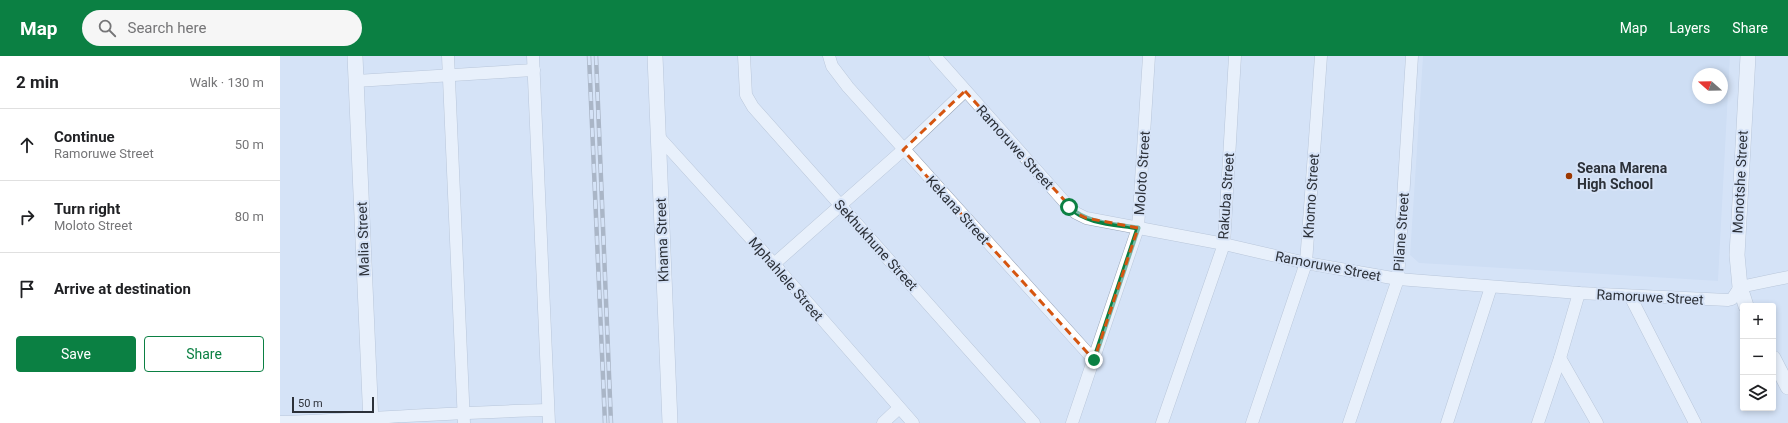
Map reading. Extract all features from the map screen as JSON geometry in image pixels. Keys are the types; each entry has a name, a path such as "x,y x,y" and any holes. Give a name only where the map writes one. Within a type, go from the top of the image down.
{"street":[{"name":"Malia Street","path":"356,56 371,421"},
{"path":"448,56 464,418"},
{"path":"533,56 549,423"},
{"name":"Khama Street","path":"655,56 670,423"},
{"name":"Sekhukhune Street","path":"744,56 746,95 753,107 1034,423"},
{"name":"Kekana Street","path":"829,56 832,66 837,73 903,150 1094,360"},
{"name":"Ramoruwe Street","path":"935,56 965,92 1076,213 1086,218 1224,244 1306,263 1398,279 1580,293 1728,300 1732,299 1740,287"},
{"name":"Moloto Street","path":"1072,423 1138,228 1149,56"},
{"name":"Rakuba Street","path":"1162,423 1224,244 1235,56"},
{"name":"Khomo Street","path":"1252,423 1306,263 1321,56"},
{"name":"Pilane Street","path":"1349,423 1398,279 1412,56"},
{"name":"Monotshe Street","path":"1745,303 1740,287 1737,255 1748,56"},
{"path":"356,81 534,70"},
{"path":"774,264 903,150 965,92"},
{"name":"Mphahlele Street","path":"658,136 774,264 913,423"},
{"path":"1740,287 1788,277"},
{"path":"1447,423 1491,287"},
{"path":"1538,423 1580,293"},
{"path":"1630,296 1695,423"},
{"path":"1560,358 1597,423"},
{"path":"1776,364 1788,387"},
{"path":"882,423 899,408"},
{"path":"280,422 464,418 548,410"}],"highlighted area":[{"path":"965,91 1076,213 1086,218 1138,228 1094,360 903,150"}],"shaded area":[{"name":"Seana Marena High School","path":"1423,56 1730,56 1728,94 1728,68 1692,68 1692,104 1727,104 1718,281 1419,263 1410,255"}],"railway":[{"path":"589,56 605,423"},
{"path":"596,56 611,423"}],"place":[{"name":"Seana Marena High School","path":"1569,176"}],"route":[{"path":"1069,207 1076,213 1086,218 1138,228 1094,360"}]}
